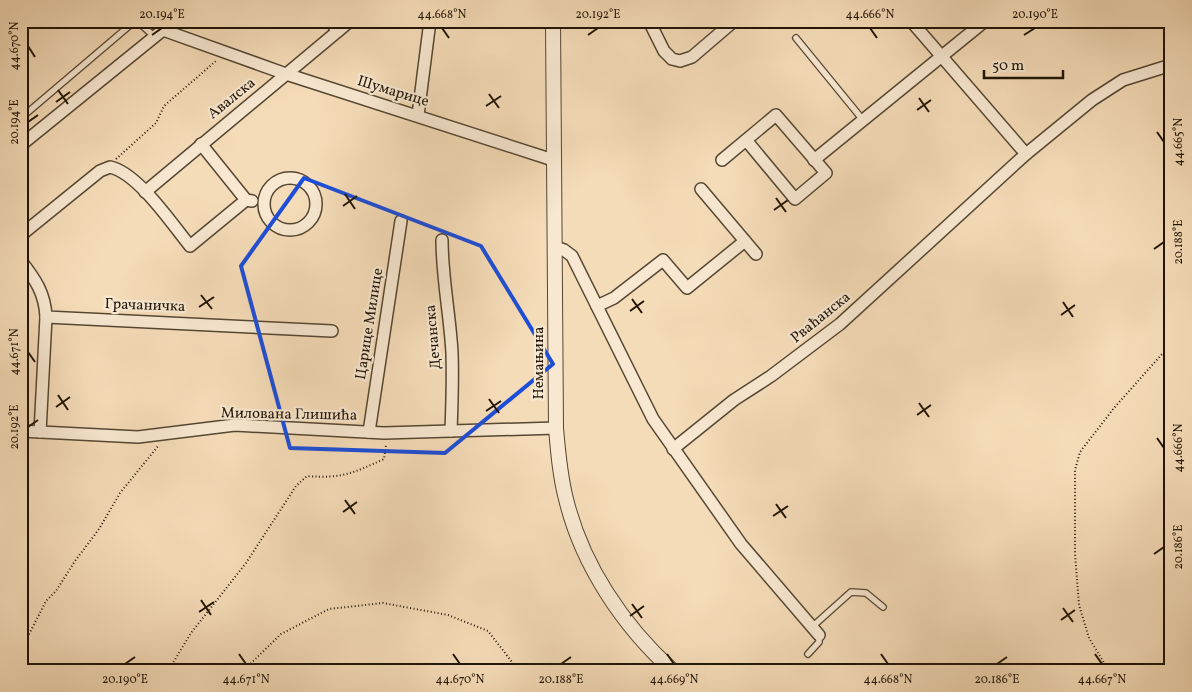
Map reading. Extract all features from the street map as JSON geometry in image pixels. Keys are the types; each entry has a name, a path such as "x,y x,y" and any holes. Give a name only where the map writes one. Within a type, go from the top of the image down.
{"street":[{"path":"21,145 174,21"},
{"path":"330,21 338,31"},
{"name":"Авалска","path":"145,192 350,21"},
{"path":"418,115 430,21"},
{"name":"Немањина","path":"553,21 556,428 560,471 566,499 586,557 600,582 633,629 673,671"},
{"path":"654,23 664,51 672,59 684,61 692,57 734,21"},
{"path":"911,21 1026,154"},
{"path":"814,160 984,21"},
{"name":"Шумарице","path":"159,34 418,115 553,160"},
{"name":"Рваћанска","path":"672,449 734,400 771,376 840,324 1026,154 1092,100 1117,83 1171,64"},
{"path":"722,160 746,140 776,115 826,174 795,199 746,140"},
{"path":"201,144 246,200"},
{"path":"21,235 100,172 110,167 128,176 145,192 190,246 246,200 264,201"},
{"path":"292,178 307,184 312,190 316,206 314,214 303,226 288,230 280,228 267,217 264,201 266,193 276,181 292,178"},
{"path":"701,189 756,254"},
{"name":"Царице Милице","path":"369,432 402,221"},
{"name":"Дечанска","path":"442,240 444,287 452,352 451,430"},
{"path":"597,306 614,298 662,260 687,288 745,241"},
{"path":"555,247 564,250 572,256 653,419 672,449 741,544 815,631"},
{"path":"21,261 38,283 46,304 40,432"},
{"name":"Грачаничка","path":"46,317 332,331"},
{"name":"Милована Глишића","path":"21,431 138,437 235,426 384,433 556,428"}],"lane":[{"path":"21,118 136,21 159,34"},
{"path":"796,38 863,120"},
{"path":"808,654 819,642 815,631 851,592 866,593 883,607"}],"path":[{"path":"110,167 115,160 156,124 164,106 224,53"},
{"path":"1109,671 1089,638 1079,605 1075,554 1075,470 1080,452 1114,408 1171,344"},
{"path":"168,671 191,633 246,563 296,486 307,476 331,478 349,475 384,459 387,450 384,433"},
{"path":"21,650 43,606 56,591 99,529 126,485 160,444 164,434"},
{"path":"244,671 281,634 329,609 383,603 448,615 488,631 519,671"}],"highlighted area":[{"path":"304,178 481,246 553,364 445,453 290,448 241,266"}]}
